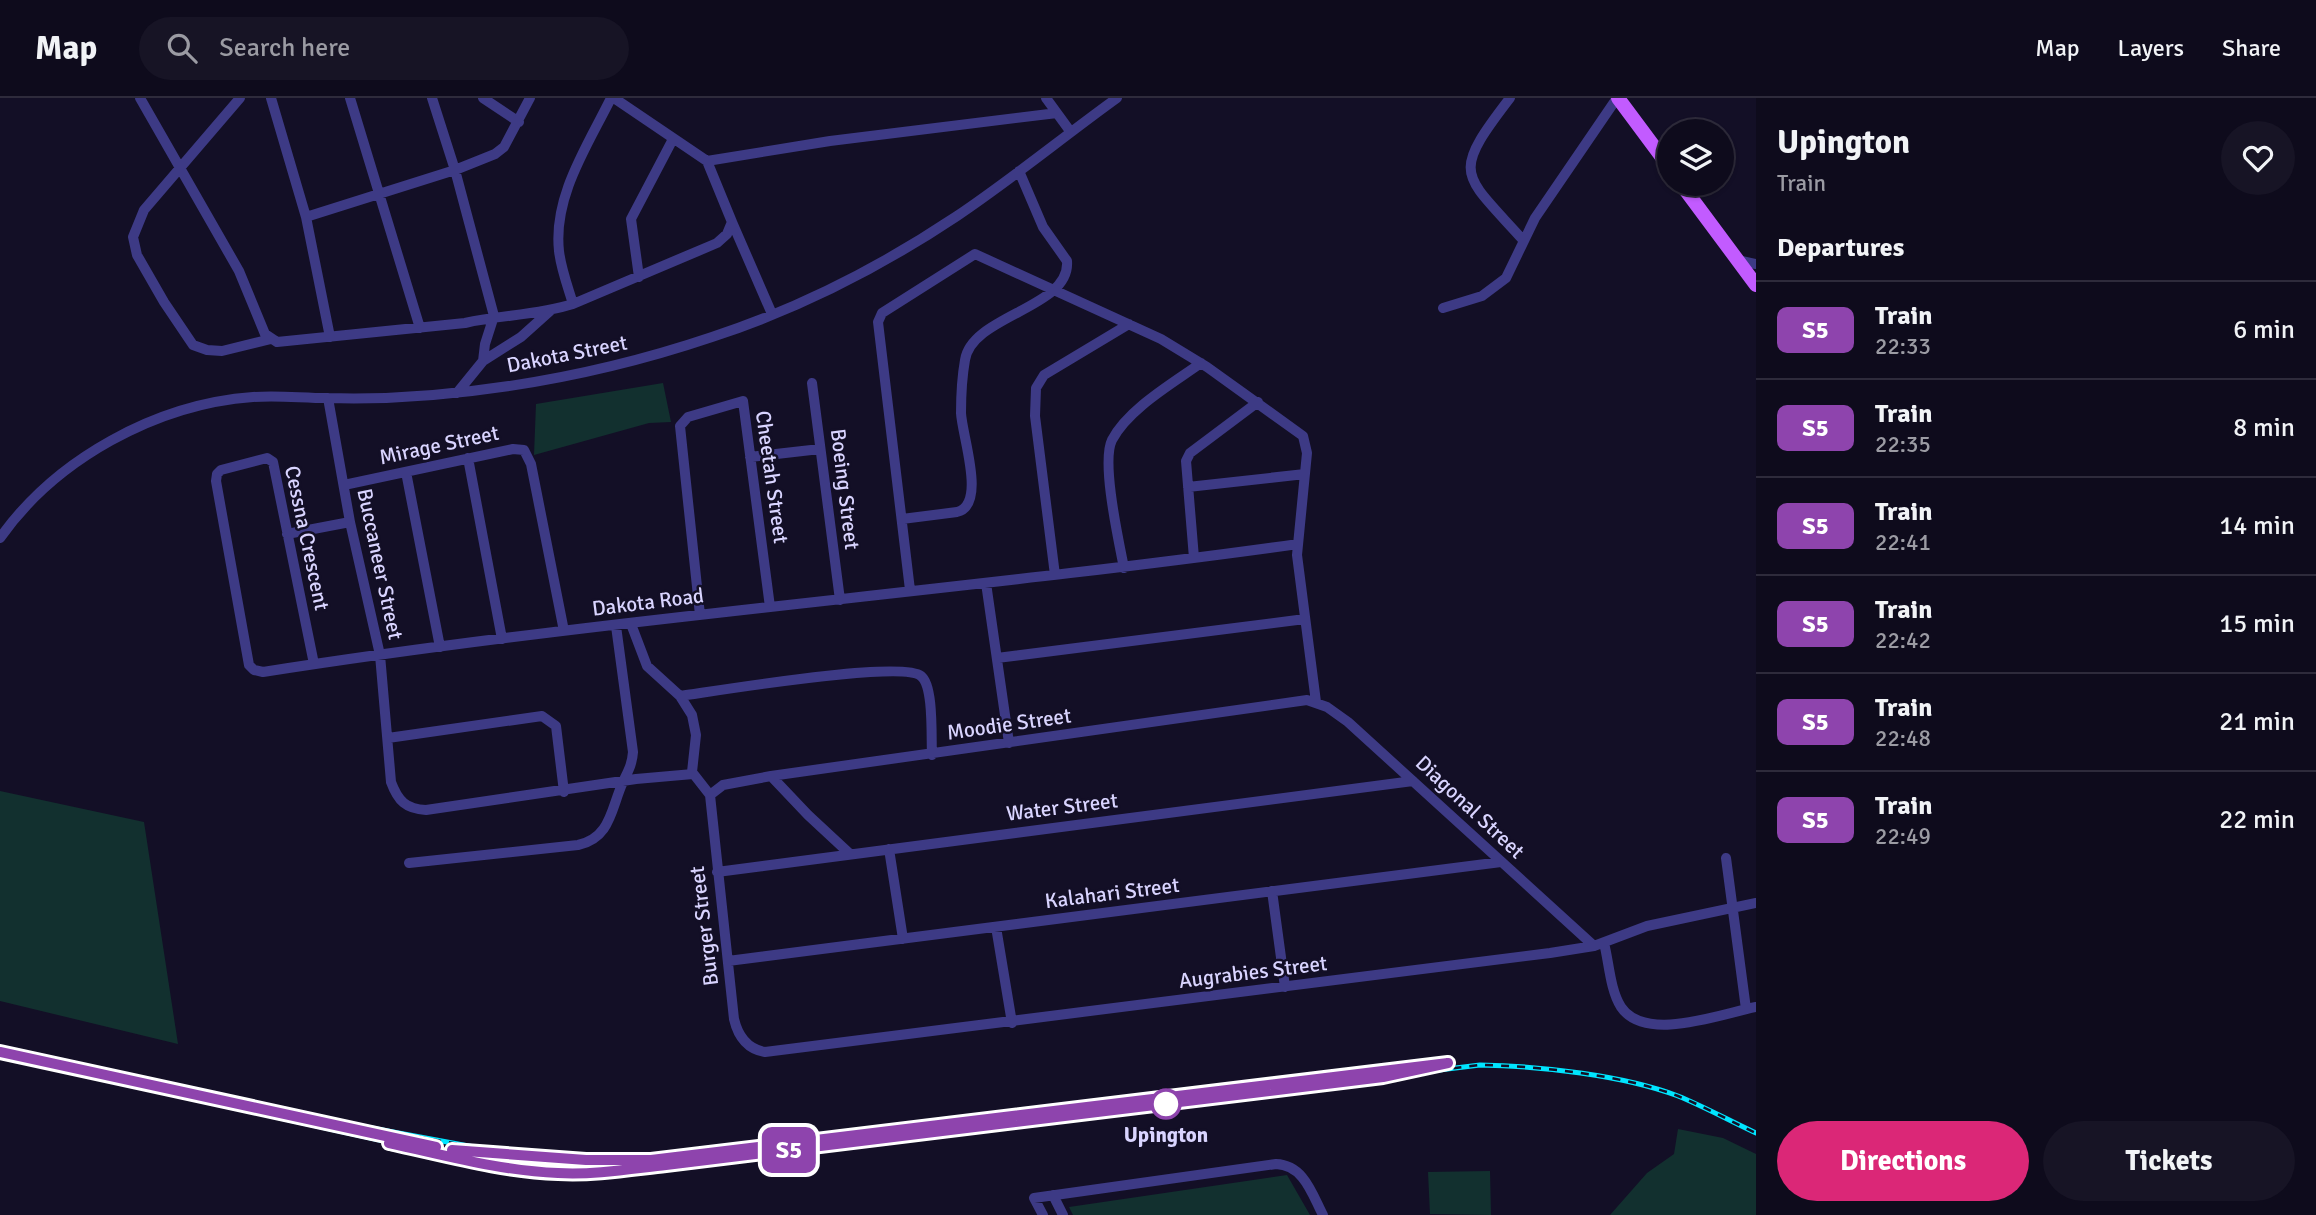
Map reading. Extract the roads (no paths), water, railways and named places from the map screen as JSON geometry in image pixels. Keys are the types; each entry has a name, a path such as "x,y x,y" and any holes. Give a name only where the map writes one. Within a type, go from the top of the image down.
{"main road":[{"path":"1618,98 1657,150"},
{"path":"1690,196 1756,285"}],"street":[{"path":"140,98 239,271 260,324 271,339 277,342 420,328 550,311 573,304 717,243 727,234 732,222"},
{"path":"240,98 144,210 133,237 137,255 193,345 222,351 271,339"},
{"path":"271,98 306,217 330,337"},
{"path":"349,98 420,328"},
{"path":"432,98 455,170 494,317 485,344 483,361"},
{"path":"482,98 519,122"},
{"path":"306,217 455,170 500,151 519,122 530,98"},
{"path":"573,304 559,248 562,205 568,185 613,98 707,161 772,314"},
{"path":"1046,98 1070,131"},
{"name":"Dakota Street","path":"0,538 53,481 96,450 146,422 238,398 457,393 635,360 714,337 772,314 887,258 955,217 1117,98"},
{"path":"1510,98 1478,141 1470,160 1469,173 1479,191 1523,240"},
{"path":"1443,308 1482,296 1498,285 1513,267 1535,218 1618,98"},
{"path":"707,161 830,141 1057,113"},
{"path":"639,277 631,219 673,139"},
{"path":"901,519 957,512 968,506 972,483 961,414 967,352 976,339 1054,290 1065,274 1067,261 1043,227 1019,171"},
{"path":"911,590 878,329 879,317 975,254 1129,324 1201,363 1303,436 1307,453 1298,544 1316,702"},
{"path":"1737,260 1756,264"},
{"path":"457,393 483,361 521,337 550,311"},
{"path":"1055,575 1035,416 1036,388 1047,373 1129,324"},
{"path":"1124,568 1110,475 1111,442 1127,422 1154,397 1201,363"},
{"name":"Boeing Street","path":"812,383 840,600"},
{"name":"Buccaneer Street","path":"328,398 350,522 380,655 391,782 397,797 412,809 426,810 564,792"},
{"name":"Cheetah Street","path":"700,615 680,426 688,417 743,401 770,607"},
{"path":"1194,558 1186,461 1190,453 1258,402"},
{"name":"Mirage Street","path":"344,485 519,448 528,455 564,631"},
{"path":"750,457 820,449"},
{"path":"468,458 502,639"},
{"name":"Cessna Crescent","path":"249,665 217,474 230,466 271,459 314,664"},
{"path":"406,472 440,647"},
{"path":"1188,487 1305,474"},
{"path":"287,534 350,522"},
{"name":"Dakota Road","path":"249,665 254,670 263,672 564,631 1124,568 1298,544"},
{"path":"986,583 1009,744"},
{"path":"997,658 1305,619"},
{"path":"631,624 648,666 680,696 692,715 696,736 693,774 710,795"},
{"path":"408,863 532,851 593,841 608,822 623,781 630,772 633,752 616,625"},
{"path":"680,696 879,670 909,671 922,677 928,688 932,755"},
{"name":"Moodie Street","path":"710,795 723,785 771,776 1009,744 1287,702 1316,702"},
{"name":"Diagonal Street","path":"1316,702 1348,722 1500,862 1599,945"},
{"path":"388,737 542,716 550,719 556,726 564,792 623,781 693,774"},
{"path":"771,776 850,854"},
{"name":"Water Street","path":"716,872 1413,781"},
{"name":"Burger Street","path":"710,795 716,872 735,1023 741,1038 750,1047"},
{"path":"889,849 902,939"},
{"path":"1599,945 1619,1002 1623,1009 1639,1022 1658,1026 1751,1008 1732,908 1726,858"},
{"name":"Kalahari Street","path":"728,961 1500,862"},
{"path":"1272,891 1285,987"},
{"name":"Augrabies Street","path":"750,1047 765,1052 782,1052 1599,945 1647,926 1756,903"},
{"path":"996,927 1012,1023"},
{"path":"1043,1215 1034,1198 1282,1164 1299,1172 1323,1215"},
{"path":"1053,1195 1063,1215"}],"railway":[{"path":"0,1056 488,1164 562,1173 666,1165 1480,1065 1528,1067 1632,1082 1678,1096 1756,1133"},
{"path":"323,1119 474,1147"},
{"path":"464,1151 625,1162"}],"train":[{"name":"S5","path":"0,1052 436,1147 389,1143 451,1157 522,1170 562,1174 616,1171 1383,1077 1448,1063 651,1160 586,1160 452,1150"}],"place":[{"name":"Upington","path":"1166,1104"}]}
